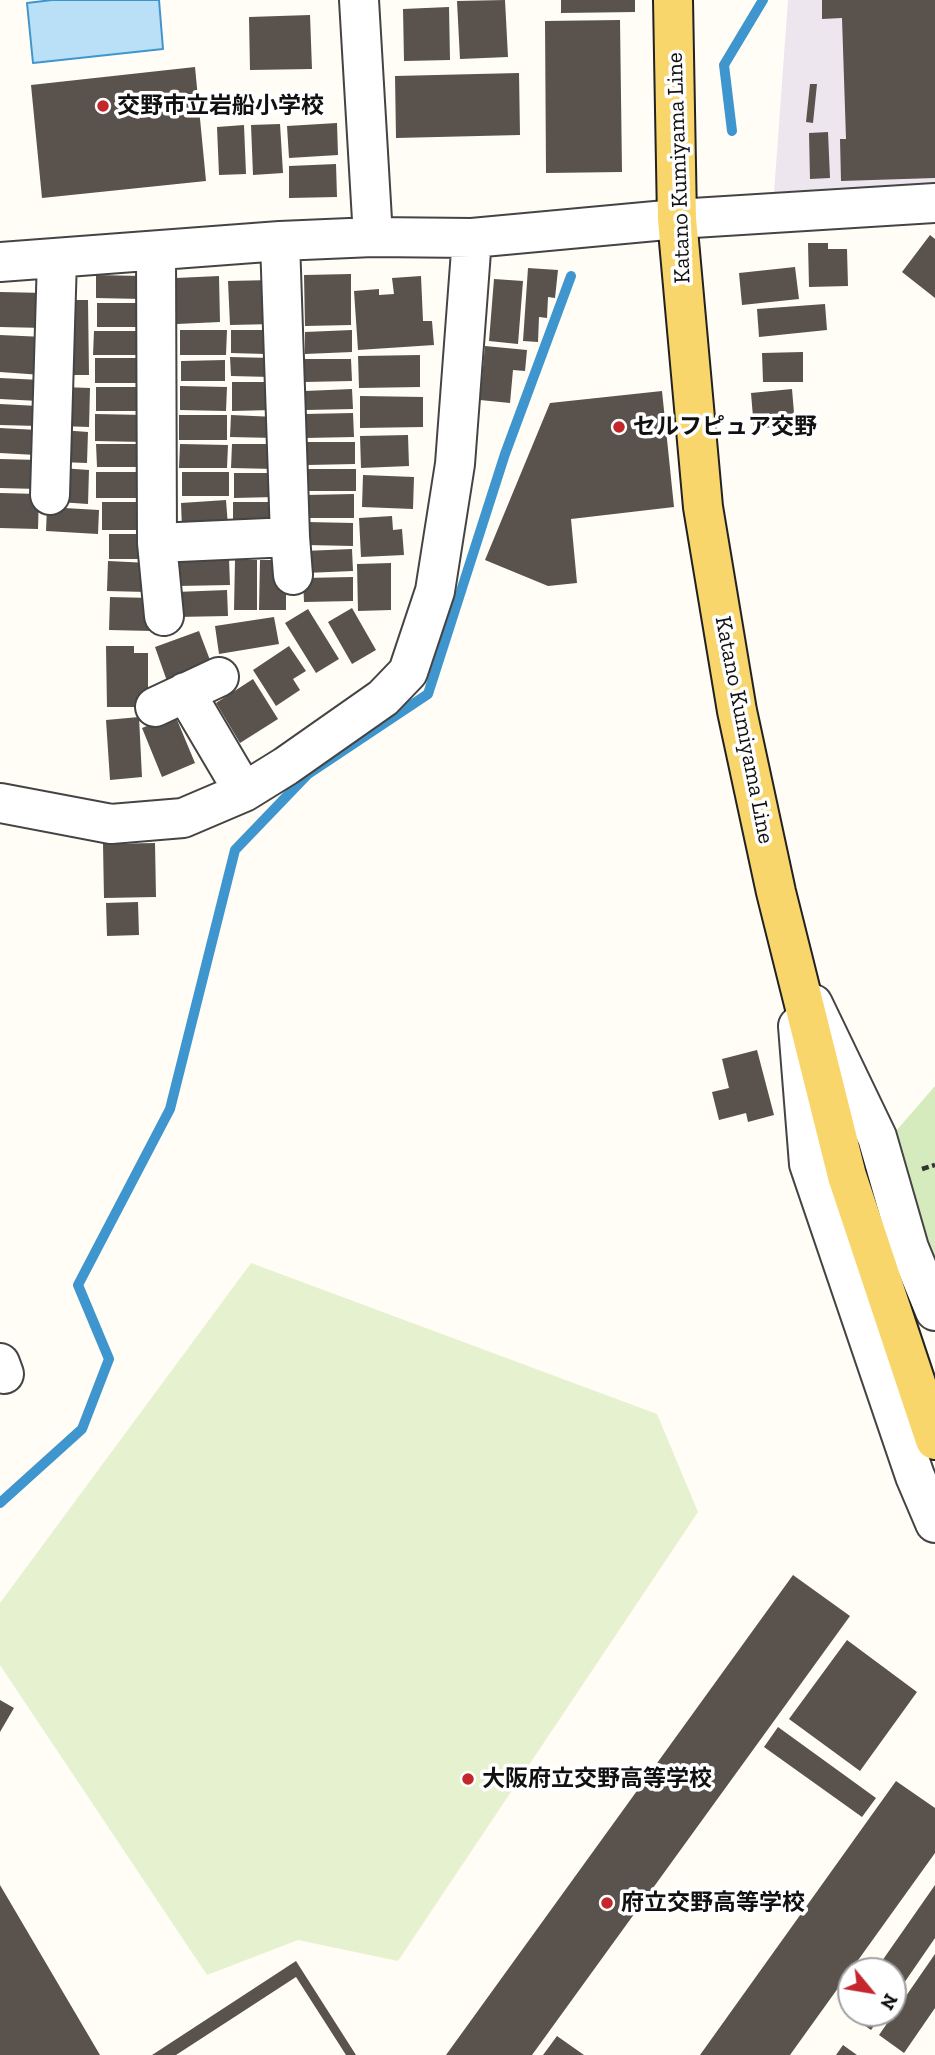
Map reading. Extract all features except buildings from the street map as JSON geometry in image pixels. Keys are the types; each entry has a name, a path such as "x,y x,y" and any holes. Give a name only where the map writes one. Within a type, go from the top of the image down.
{"main road":[{"name":"Katano Kumiyama Line","path":"673,0 677,219 703,507 737,711 794,964 847,1176 935,1440"}],"street":[{"path":"359,0 373,237"},
{"path":"0,262 156,253 281,241 373,237 472,238 677,219 935,203"},
{"path":"0,803 111,824 183,818 244,792 383,698 408,672 435,591 456,464 472,238"},
{"path":"281,241 293,575"},
{"path":"156,253 157,543 164,615"},
{"path":"50,495 57,258"},
{"path":"157,543 290,537"},
{"path":"219,677 170,699 244,792"},
{"path":"794,964 877,1137 909,1248 935,1311"},
{"path":"794,964 809,1164 910,1463 935,1523"}],"shaded area":[{"path":"788,0 935,0 935,183 774,193"}],"green space":[{"path":"935,1086 935,1278 890,1138"},
{"path":"251,1263 657,1414 698,1512 398,1961 298,1940 207,1975 0,1665 0,1603"}],"water":[{"path":"52,0 159,0 163,49 33,63 27,3"}],"waterway":[{"path":"732,131 724,65 763,0"},
{"path":"0,1503 82,1429 109,1359 78,1285 170,1109 235,850 308,774 428,694 505,454 571,276"}],"place":[{"name":"交野市立岩船小学校","path":"103,106"},
{"name":"セルフピュア交野","path":"619,427"},
{"name":"大阪府立交野高等学校","path":"468,1779"},
{"name":"府立交野高等学校","path":"607,1903"}]}
